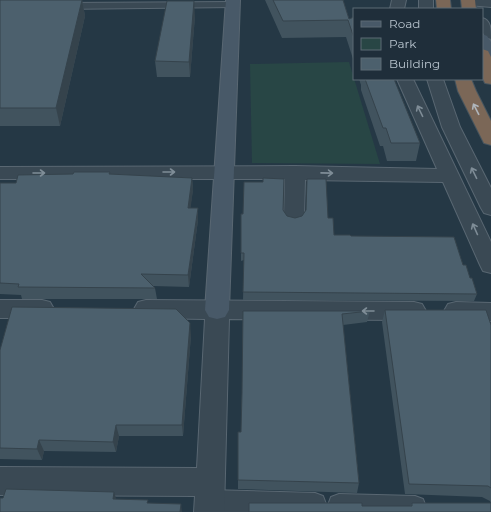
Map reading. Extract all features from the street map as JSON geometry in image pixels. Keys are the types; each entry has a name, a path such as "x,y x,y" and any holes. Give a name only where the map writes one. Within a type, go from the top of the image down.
{"highway":[{"path":"483,57 491,79"},
{"path":"463,80 467,91 491,139"}],"street":[{"path":"0,481 209,498 232,3"},
{"path":"472,4 491,3"},
{"path":"483,23 491,34"},
{"path":"483,42 491,64"},
{"path":"405,80 491,265"},
{"path":"436,80 451,127 491,208"},
{"path":"294,217 295,172"},
{"path":"0,173 295,172 451,176"},
{"path":"0,309 62,309"},
{"path":"124,309 491,312"}],"lane":[{"path":"48,6 232,3"},
{"path":"209,498 435,508"}],"green space":[{"path":"349,62 353,80 354,80 380,164 252,163 250,64"}],"building":[{"path":"0,0 82,0 56,108 0,108"},
{"path":"273,0 343,0 349,19 353,17 353,35 348,20 283,21"},
{"path":"167,1 194,1 189,62 155,61"},
{"path":"365,80 394,80 420,143 391,143 386,128 383,128"},
{"path":"74,172 110,172 109,174 192,178 188,208 198,208 188,275 141,274 155,288 18,287 19,284 0,283 0,183 16,183 18,175 73,174"},
{"path":"263,178 284,179 283,210 287,216 295,218 302,216 306,210 307,179 326,179 328,218 333,218 334,235 454,237 463,265 466,265 477,294 243,292 244,253 241,253 241,214 243,214 244,182 263,182"},
{"path":"12,307 176,309 190,323 182,425 116,425 113,442 39,440 37,449 0,448 0,350"},
{"path":"385,310 486,310 491,325 491,488 488,486 409,484"},
{"path":"243,311 370,311 342,314 359,483 238,480 238,432 241,432"},
{"path":"6,489 114,492 113,499 148,500 147,503 181,504 180,512 0,512 0,498 3,498"},
{"path":"249,503 362,503 362,506 412,506 412,503 491,503 491,512 249,512"}]}
